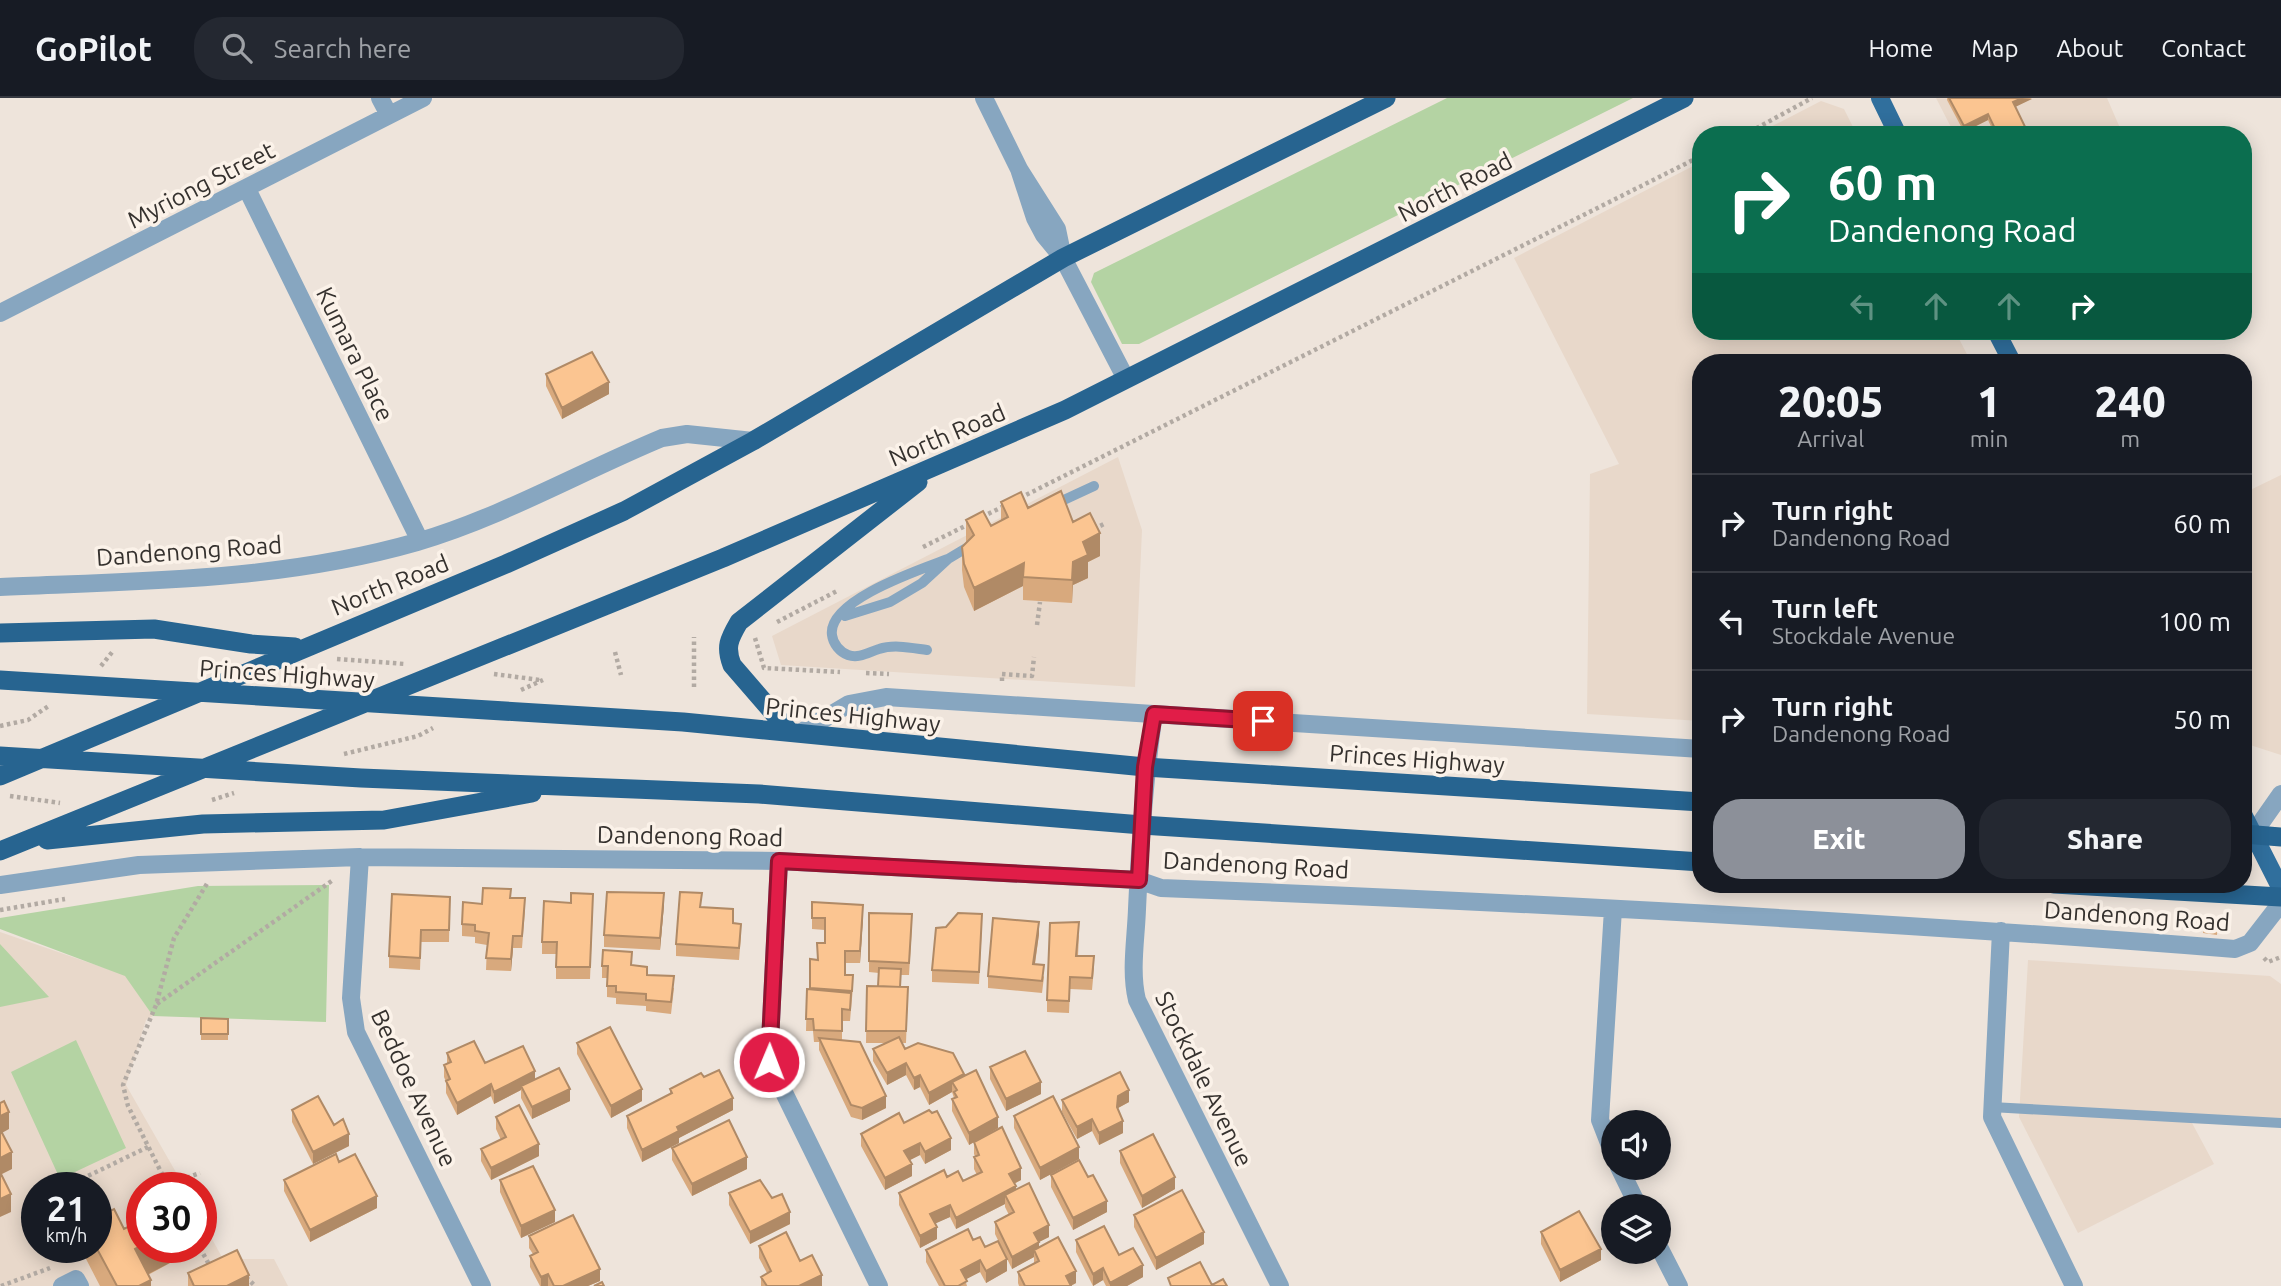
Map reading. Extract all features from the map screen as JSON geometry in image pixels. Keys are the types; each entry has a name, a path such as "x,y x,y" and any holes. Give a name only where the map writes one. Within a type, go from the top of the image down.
{"highway":[{"name":"North Road","path":"0,776 569,537 649,499 753,441 1063,258 1386,98"},
{"name":"North Road","path":"7,848 369,704 723,558 1065,410 1684,98"},
{"path":"795,733 732,665 727,654 728,641 739,622 941,464"},
{"path":"0,633 165,630 251,644 302,648"},
{"name":"Princes Highway","path":"0,680 684,722 1145,767 1692,801"},
{"path":"0,756 567,786"},
{"path":"7,848 145,828 384,820 567,786"},
{"name":"Dandenong Road","path":"567,786 819,798 1142,825"},
{"path":"1142,825 1692,861"},
{"path":"2252,834 2281,837"},
{"path":"2211,893 2281,897"}],"main road":[{"path":"1880,98 1894,126"},
{"path":"2252,841 2281,889"}],"street":[{"path":"380,98 389,115"},
{"name":"Myriong Street","path":"0,313 247,190 423,98"},
{"path":"984,98 1019,169 1035,218 1044,236 1063,258 1126,379"},
{"name":"Kumara Place","path":"247,190 420,541"},
{"name":"North Road","path":"420,541 493,514 662,438 687,434 753,441"},
{"name":"Dandenong Road","path":"0,587 215,579 316,565 420,541"},
{"path":"795,733 841,707 880,697 1135,710 1154,714 1692,748"},
{"name":"Stockdale Avenue","path":"1154,714 1145,767 1134,978 1137,1000 1280,1286"},
{"path":"2252,829 2281,794"},
{"name":"Dandenong Road","path":"0,885 152,864 360,857 779,861 1139,880 1161,888 1614,909 2001,931 2235,949 2250,943 2281,903"},
{"name":"Beddoe Avenue","path":"360,857 351,998 356,1032 482,1286"},
{"path":"779,861 769,1062 880,1286"},
{"path":"1601,1123 1614,909"},
{"path":"2001,931 1991,1107 1996,1131 2074,1286"},
{"path":"1668,1264 1679,1286"},
{"path":"62,1286 76,1279 79,1286"}],"lane":[{"path":"1045,509 1094,486"},
{"path":"927,650 894,646 856,657 846,655 832,638 836,619 862,597 894,578 948,559 968,547"},
{"path":"836,619 890,602 922,583 948,559"},
{"path":"1991,1107 2281,1123"}],"path":[{"path":"1761,126 1812,98"},
{"path":"1084,465 1692,161"},
{"path":"1084,533 1106,523"},
{"path":"1037,625 1040,601"},
{"path":"754,634 764,668 847,672"},
{"path":"694,637 694,687"},
{"path":"615,652 621,675"},
{"path":"1002,681 1002,674 1032,676 1034,657"},
{"path":"861,673 903,675"},
{"path":"989,681 1033,683"},
{"path":"156,1004 333,880"},
{"path":"161,1172 128,1106 123,1085 156,1004 174,938 208,881 195,883"},
{"path":"0,909 78,897"},
{"path":"96,1172 148,1147"},
{"path":"208,1263 211,1268 220,1269"},
{"path":"240,1273 256,1286"}],"shaded area":[{"path":"1936,98 2107,98 2119,126 1950,126"},
{"path":"1821,101 1844,109 1852,126 1772,126"},
{"path":"1692,167 1692,340 1960,340 1967,354 1692,354 1692,720 1587,714 1590,474 1619,464 1514,258"},
{"path":"1118,457 1142,530 1135,687 781,665 772,636"},
{"path":"2281,475 2281,755 2252,746 2252,489"},
{"path":"0,932 125,975 153,1016 146,1020 126,1085 176,1172 126,1172 126,1263 217,1263 217,1248 223,1259 274,1259 288,1286 0,1286"},
{"path":"2028,960 2270,976 2281,984 2281,1127 2192,1123 2214,1164 2078,1233 2019,1117"}],"green space":[{"path":"1447,98 1633,98 1139,344 1122,344 1091,282 1094,273"},
{"path":"329,885 326,1022 153,1016 125,976 0,929 0,918 198,886"},
{"path":"0,944 49,997 0,1007"},
{"path":"76,1040 126,1148 75,1172 57,1172 11,1072"}],"building":[{"path":"1949,98 2022,98 2013,102 2025,126 1994,126 1988,114 1964,126"},
{"path":"592,352 609,382 562,408 546,374"},
{"path":"1061,491 1073,522 1090,513 1100,533 1083,542 1088,555 1073,562 1072,580 1023,577 1024,563 974,588 964,564 962,547 974,535 966,520 983,511 991,526 1008,517 1001,502 1021,492 1028,508"},
{"path":"483,888 511,889 510,898 525,898 522,936 513,936 511,959 486,958 489,933 475,931 475,925 462,924 463,902 482,904"},
{"path":"607,892 664,893 660,938 604,935"},
{"path":"680,892 702,893 700,907 733,909 733,923 741,924 739,948 676,944"},
{"path":"571,893 593,894 590,967 556,967 557,942 542,942 544,901 571,903"},
{"path":"392,894 450,897 449,930 421,930 420,958 389,956"},
{"path":"812,902 863,905 860,951 845,951 845,975 853,975 852,991 810,988 810,959 818,960 817,943 825,943 825,918 812,918"},
{"path":"869,913 912,914 909,963 869,961"},
{"path":"958,913 982,914 979,972 932,970 936,928 946,927"},
{"path":"993,918 1039,922 1033,964 1044,965 1042,981 988,976"},
{"path":"2204,921 2218,922 2217,929 2203,927"},
{"path":"1079,922 1076,956 1094,956 1092,978 1070,977 1069,1001 1047,1000 1050,923"},
{"path":"603,950 632,952 631,965 647,967 647,975 674,976 671,1002 646,1000 646,994 616,992 616,986 607,986 608,966 602,966"},
{"path":"879,968 901,969 900,987 878,986"},
{"path":"867,986 908,987 906,1031 866,1031"},
{"path":"807,989 851,993 850,1010 842,1009 842,1031 814,1030 813,1019 806,1019"},
{"path":"201,1018 228,1019 228,1034 201,1034"},
{"path":"610,1027 642,1089 611,1106 577,1043"},
{"path":"899,1037 905,1049 918,1043 953,1053 964,1074 929,1093 920,1075 914,1078 906,1063 887,1073 873,1049"},
{"path":"819,1038 860,1042 886,1096 862,1108 851,1105"},
{"path":"474,1041 485,1063 523,1046 535,1071 494,1092 491,1084 457,1103 446,1081 450,1079 444,1065 451,1062 447,1053"},
{"path":"1025,1051 1041,1082 1006,1099 990,1067"},
{"path":"559,1068 570,1089 532,1107 521,1086"},
{"path":"719,1070 733,1098 677,1127 679,1131 642,1150 627,1116 672,1093 670,1089 701,1073 704,1077"},
{"path":"976,1070 998,1117 969,1133 952,1099 957,1097 954,1092 957,1090 952,1082"},
{"path":"1120,1072 1129,1090 1118,1096 1117,1107 1123,1121 1099,1133 1092,1119 1077,1127 1062,1100"},
{"path":"318,1096 334,1125 343,1119 349,1134 313,1152 292,1110"},
{"path":"1053,1096 1079,1147 1040,1168 1014,1116"},
{"path":"4,1101 9,1112 0,1116 0,1103"},
{"path":"519,1105 539,1144 491,1168 481,1149 506,1137 496,1117"},
{"path":"929,1110 932,1113 937,1111 951,1138 925,1152 920,1143 904,1151 912,1164 885,1178 861,1134 899,1113 904,1123"},
{"path":"729,1120 747,1157 692,1184 672,1148"},
{"path":"1002,1127 1021,1168 1009,1174 1016,1186 956,1218 950,1205 930,1214 937,1227 920,1236 899,1193 944,1170 947,1177 958,1171 963,1181 982,1172 974,1157 979,1155 974,1142"},
{"path":"0,1129 12,1152 0,1158"},
{"path":"1153,1134 1175,1177 1142,1196 1120,1151"},
{"path":"336,1154 339,1162 355,1154 377,1196 310,1230 284,1180"},
{"path":"1079,1160 1088,1177 1093,1175 1107,1201 1073,1218 1051,1175"},
{"path":"533,1166 555,1210 521,1226 500,1180"},
{"path":"0,1172 11,1194 0,1199"},
{"path":"760,1180 772,1198 782,1194 790,1212 750,1232 729,1193"},
{"path":"1029,1183 1049,1225 1034,1233 1039,1242 1012,1257 995,1222 1014,1212 1005,1195"},
{"path":"1182,1190 1204,1232 1156,1258 1134,1215"},
{"path":"114,1209 124,1229 126,1228 126,1263 142,1263 151,1280 139,1286 117,1286 105,1263 112,1263"},
{"path":"1579,1211 1601,1249 1560,1270 1541,1232"},
{"path":"573,1215 600,1269 563,1286 554,1286 548,1274 541,1277 530,1256 538,1252 529,1236"},
{"path":"1104,1226 1119,1255 1133,1248 1143,1265 1110,1283 1103,1268 1093,1274 1076,1240"},
{"path":"968,1229 973,1240 980,1237 985,1247 998,1241 1007,1259 986,1271 980,1260 961,1270 967,1281 958,1286 945,1286 926,1250"},
{"path":"786,1232 800,1261 812,1255 822,1275 799,1286 767,1286 761,1277 771,1271 759,1246"},
{"path":"1058,1237 1076,1271 1066,1276 1071,1286 1025,1286 1018,1272 1039,1261 1034,1250"},
{"path":"237,1250 249,1275 227,1286 194,1286 188,1273 209,1263 217,1263 217,1259"},
{"path":"1200,1262 1212,1285 1223,1279 1227,1286 1171,1286 1168,1278"}],"route":[{"path":"769,1062 779,861 1139,880 1145,767 1154,714 1263,721"}]}
